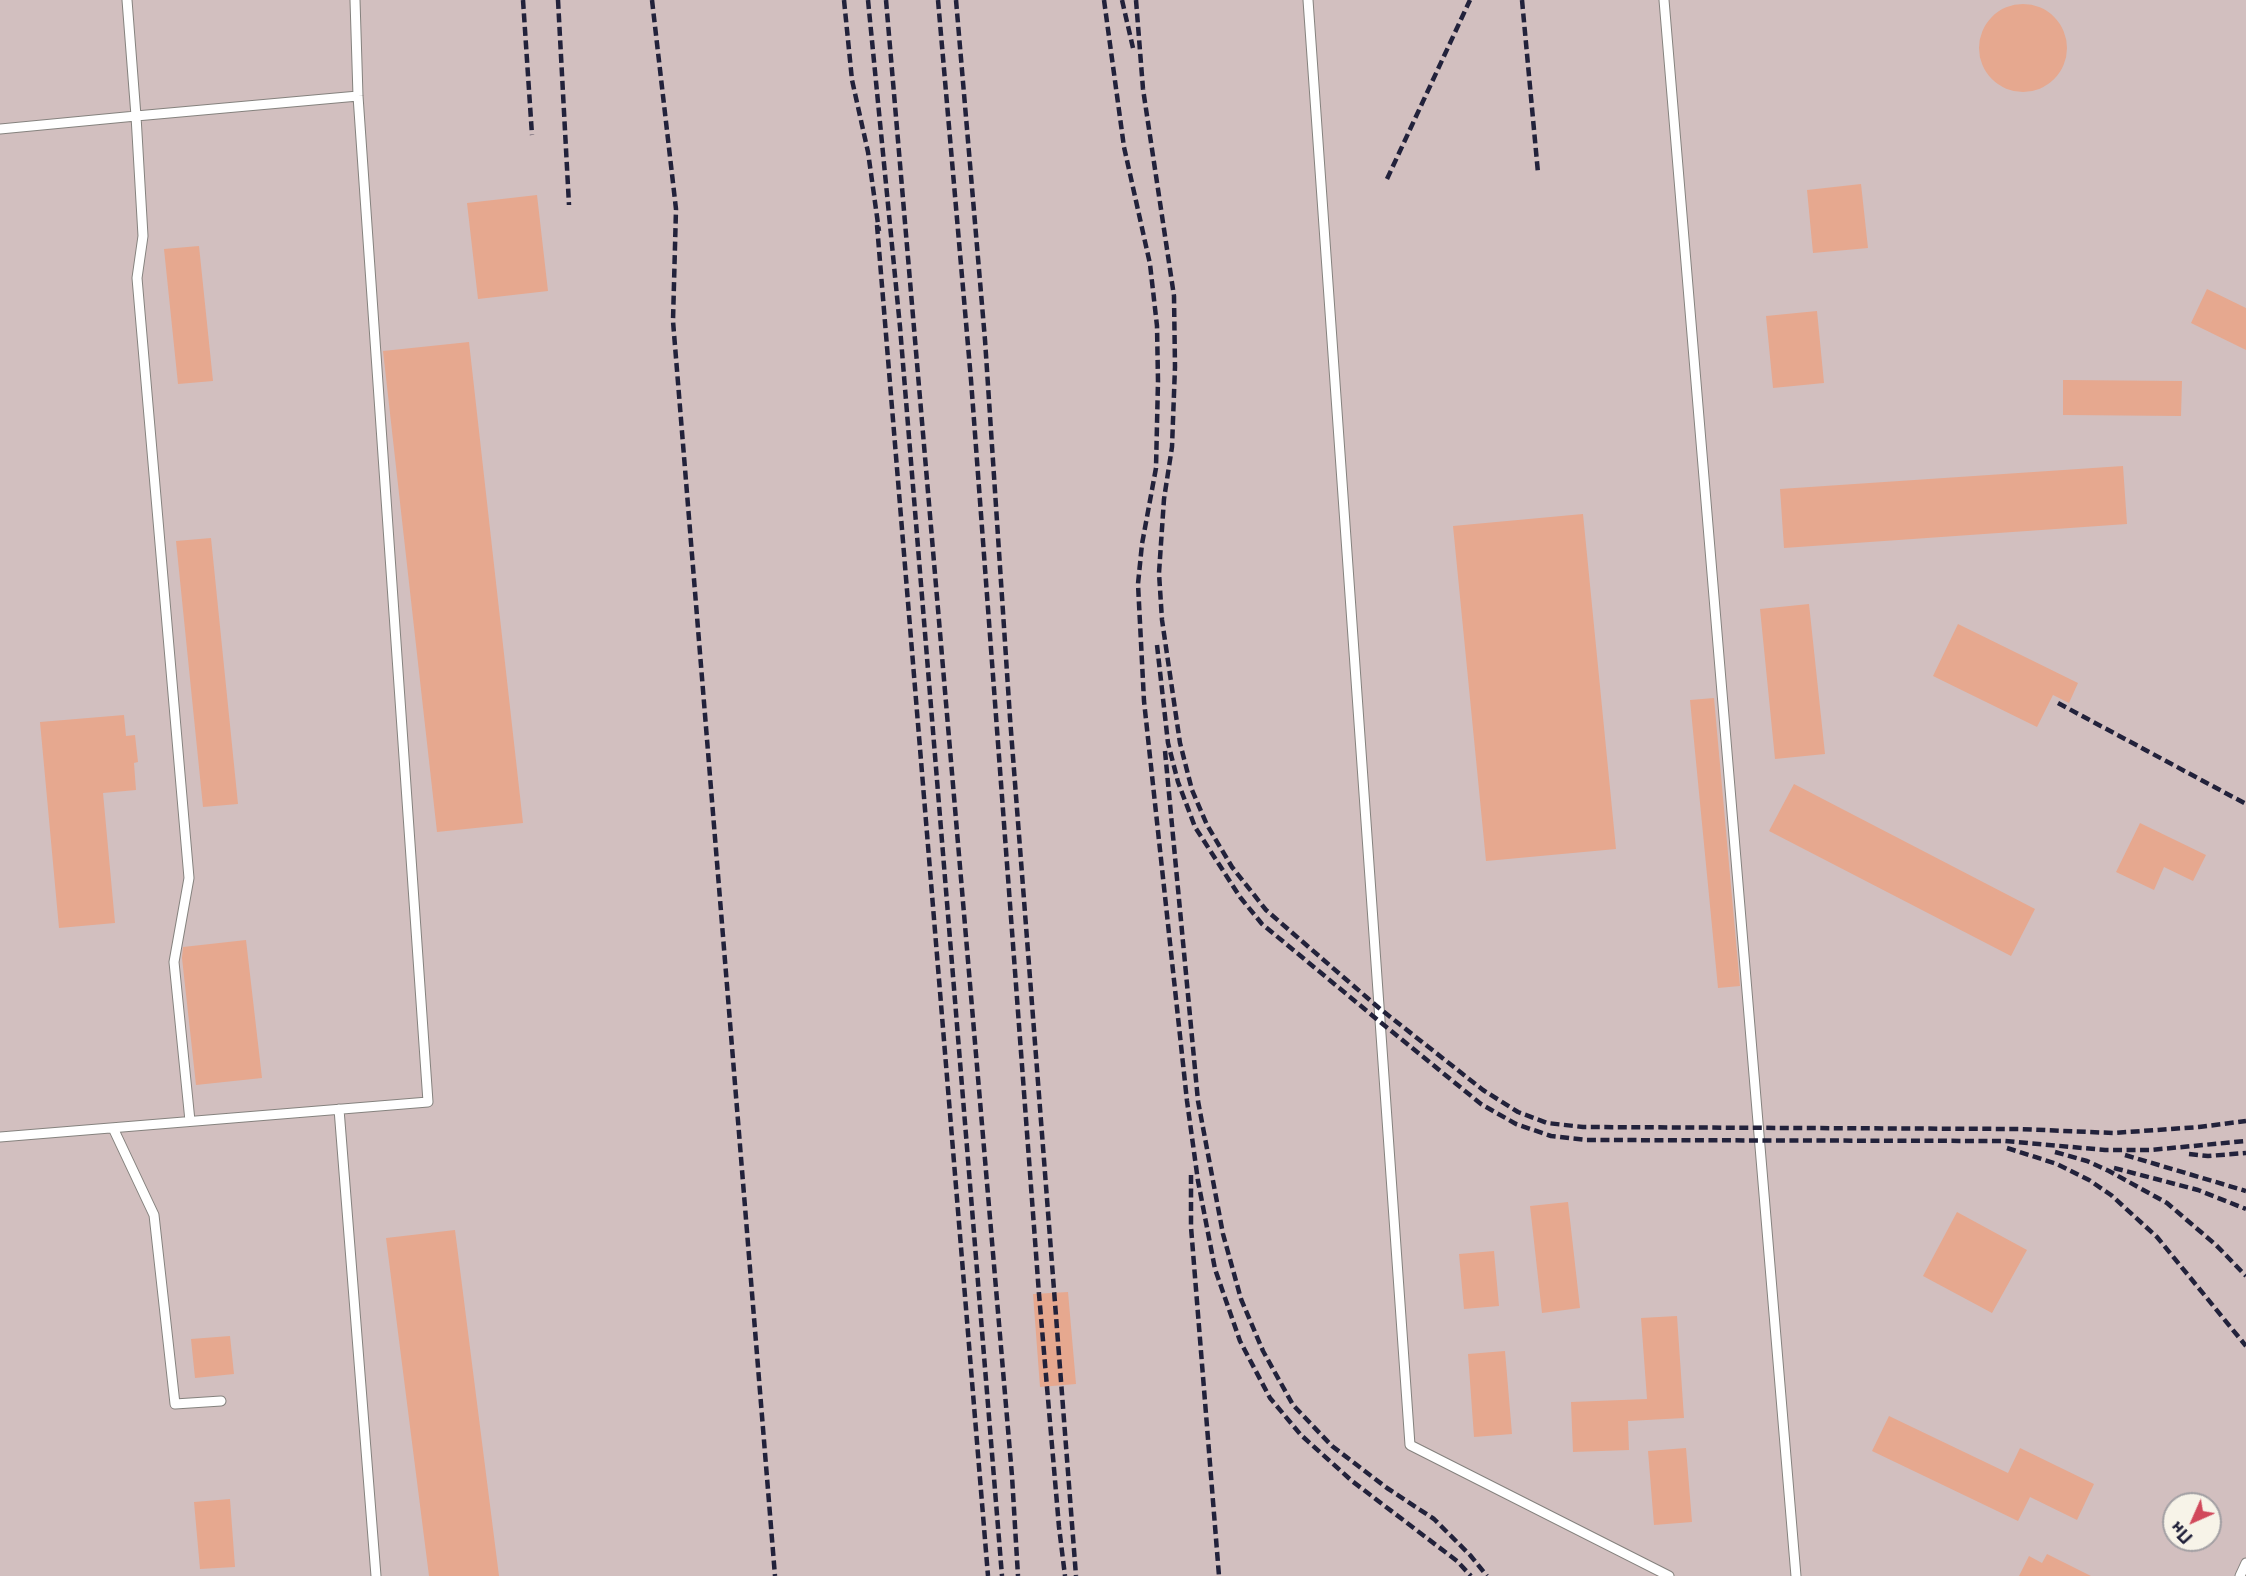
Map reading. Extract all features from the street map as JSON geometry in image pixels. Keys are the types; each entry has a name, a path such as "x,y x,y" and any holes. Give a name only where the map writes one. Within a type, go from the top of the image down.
{"lane":[{"path":"128,0 143,236 137,278 189,878 174,962 190,1121"},
{"path":"0,1137 428,1101 358,96 355,0"},
{"path":"1308,0 1410,1445 1669,1576"},
{"path":"1664,0 1796,1576"},
{"path":"0,129 358,96"},
{"path":"339,1109 376,1576"},
{"path":"113,1128 154,1215 175,1404 221,1401"},
{"path":"2240,1576 2246,1563"}],"shaded area":[{"path":"0,0 2246,0 2246,1576 0,1576"}],"building":[{"path":"2014,4 2032,4 2048,11 2060,23 2067,39 2067,57 2060,73 2048,85 2032,92 2014,92 1998,85 1986,73 1979,57 1979,39 1986,23 1998,11"},
{"path":"1861,184 1868,248 1813,253 1807,190"},
{"path":"537,195 548,291 478,299 467,203"},
{"path":"199,246 213,381 178,384 164,249"},
{"path":"2207,289 2246,308 2246,350 2191,323"},
{"path":"1817,311 1824,383 1773,388 1766,316"},
{"path":"469,342 523,823 437,832 383,351"},
{"path":"2063,380 2182,381 2181,416 2063,415"},
{"path":"2123,466 2127,524 1784,548 1780,489"},
{"path":"1583,514 1616,849 1486,861 1453,526"},
{"path":"211,538 238,804 203,807 176,541"},
{"path":"1809,604 1825,754 1775,759 1760,609"},
{"path":"1958,624 2078,683 2069,703 2053,695 2037,727 1933,676"},
{"path":"1714,698 1740,986 1718,988 1690,700"},
{"path":"124,715 126,736 135,735 138,762 134,763 136,790 103,793 115,923 59,928 40,722"},
{"path":"1794,784 2035,909 2011,956 1769,831"},
{"path":"2140,823 2206,855 2193,881 2164,867 2154,890 2116,872"},
{"path":"246,940 262,1078 196,1085 182,958 183,947"},
{"path":"1568,1202 1580,1308 1542,1313 1530,1206"},
{"path":"1957,1212 2027,1250 1992,1313 1923,1276"},
{"path":"455,1230 499,1576 429,1576 386,1238"},
{"path":"1494,1251 1499,1306 1464,1309 1459,1254"},
{"path":"1068,1292 1076,1384 1040,1387 1033,1294"},
{"path":"1677,1316 1684,1418 1628,1421 1629,1450 1573,1452 1571,1402 1647,1399 1641,1318"},
{"path":"230,1336 234,1374 195,1378 191,1339"},
{"path":"1505,1351 1512,1434 1474,1437 1468,1354"},
{"path":"1889,1416 2008,1473 2020,1448 2094,1484 2077,1520 2030,1497 2018,1521 1872,1451"},
{"path":"1686,1448 1692,1522 1654,1525 1648,1451"},
{"path":"230,1499 235,1567 200,1569 194,1502"},
{"path":"2047,1554 2091,1576 2019,1576 2029,1556 2042,1563"}],"railway":[{"path":"523,0 532,135"},
{"path":"558,0 569,205"},
{"path":"652,0 676,209 673,321 775,1576"},
{"path":"844,0 852,80 868,152 879,231"},
{"path":"868,0 900,327 1002,1576"},
{"path":"886,0 1012,1476 1018,1576"},
{"path":"938,0 971,380 1039,1294 1065,1576"},
{"path":"956,0 985,340 1010,718 1076,1576"},
{"path":"1104,0 1124,147 1150,264 1157,326 1156,468 1142,544 1138,584 1144,701 1187,1101 1198,1181 1215,1269 1240,1341 1270,1398 1301,1435 1352,1481 1457,1561 1471,1576"},
{"path":"1122,0 1133,48"},
{"path":"1136,0 1143,89 1174,296 1175,367 1172,447 1164,499 1159,573 1162,620 1180,743 1192,790 1207,825 1232,867 1266,910 1379,1008 1483,1090 1518,1112 1547,1123 1583,1127 2019,1129 2113,1133 2246,1121"},
{"path":"1387,179 1470,0"},
{"path":"1522,0 1538,173"},
{"path":"877,225 988,1576"},
{"path":"1157,645 1168,743 1178,782 1195,827 1240,897 1262,924 1379,1021 1481,1104 1516,1124 1551,1136 1586,1140 2005,1141 2105,1150 2150,1150 2246,1141"},
{"path":"2058,703 2246,804"},
{"path":"1165,751 1198,1101 1223,1234 1241,1299 1263,1351 1293,1405 1332,1446 1387,1488 1434,1519 1470,1555 1487,1576"},
{"path":"2007,1148 2057,1164 2089,1180 2111,1195 2157,1237 2246,1346"},
{"path":"2055,1152 2087,1161 2109,1171 2167,1203 2216,1245 2246,1276"},
{"path":"2189,1154 2208,1156 2246,1153"},
{"path":"2125,1155 2246,1191"},
{"path":"2114,1168 2198,1190 2246,1209"},
{"path":"1191,1175 1191,1227 1219,1576"}]}
